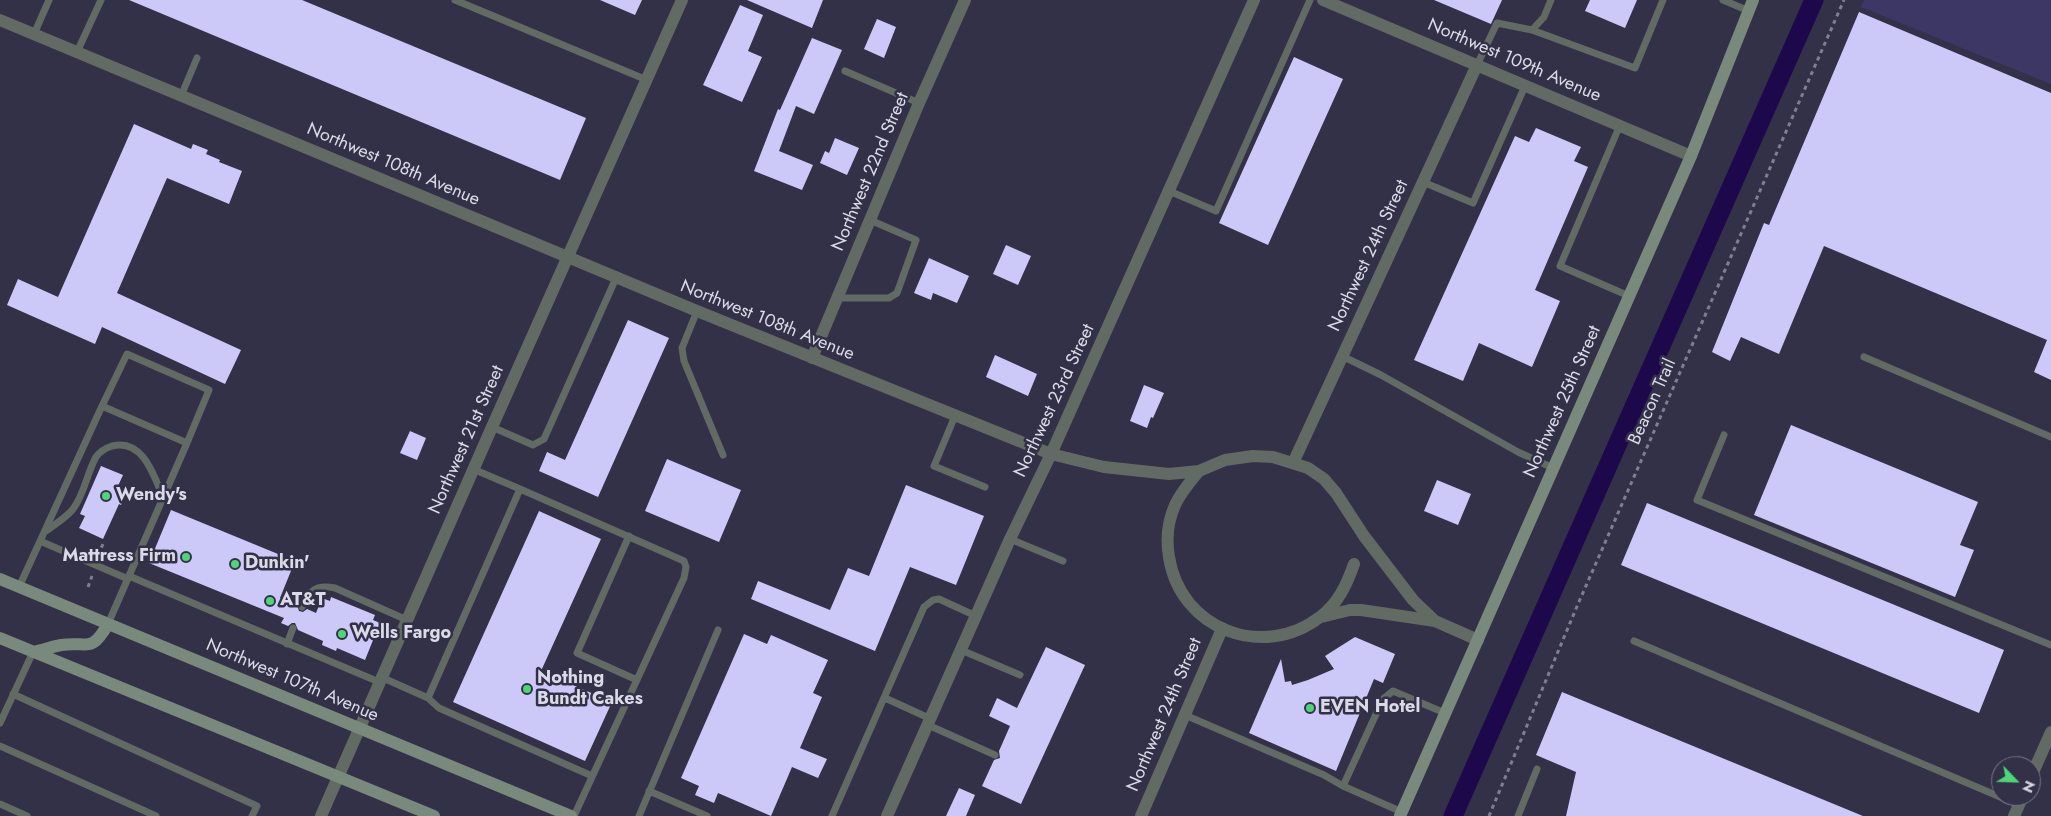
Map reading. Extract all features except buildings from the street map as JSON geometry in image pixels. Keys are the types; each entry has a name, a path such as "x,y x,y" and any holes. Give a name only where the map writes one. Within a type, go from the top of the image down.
{"main road":[{"name":"Northwest 25th Street","path":"1401,814 1691,156 1751,6"},
{"name":"Northwest 107th Avenue","path":"0,579 572,816"},
{"path":"33,652 63,645 88,645 101,637 108,624"},
{"path":"0,638 434,816"}],"street":[{"name":"Northwest 21st Street","path":"321,816 682,0"},
{"name":"Northwest 22nd Street","path":"812,358 919,102 965,0"},
{"name":"Northwest 23rd Street","path":"887,816 1010,538 1051,454 1254,0"},
{"name":"Northwest 109th Avenue","path":"1323,0 1691,156"},
{"name":"Northwest 108th Avenue","path":"0,20 616,278 1051,454 1104,467 1169,474 1199,471 1225,460 1253,456 1273,457 1308,468 1324,479 1336,493 1364,536 1413,600 1435,621 1478,640"},
{"name":"Northwest 24th Street","path":"1293,463 1477,65"},
{"path":"1199,471 1185,487 1175,505 1169,525 1167,546 1170,567 1185,598 1204,618 1222,629 1242,636 1263,638 1303,628 1321,617 1336,602 1347,584 1354,564"},
{"path":"1321,617 1350,610 1361,610 1435,621"},
{"name":"Northwest 24th Street","path":"1141,816 1222,629"},
{"path":"2040,756 2051,732"}],"lane":[{"path":"34,34 50,0"},
{"path":"77,52 101,0"},
{"path":"455,0 647,80"},
{"path":"1169,191 1216,211 1310,0"},
{"path":"1532,30 1544,17 1551,0"},
{"path":"1477,65 1497,23 1532,30 1635,68 1663,0"},
{"path":"1723,0 1751,6"},
{"path":"182,96 197,58"},
{"path":"845,71 919,102"},
{"path":"1422,182 1473,203 1525,86"},
{"path":"1620,125 1560,266 1629,296"},
{"path":"836,298 889,298 897,293 916,240 870,220"},
{"path":"492,427 533,445 544,439 616,278"},
{"path":"697,311 682,348 684,361 723,454"},
{"path":"19,587 127,354 209,390 108,624"},
{"path":"1342,356 1381,374 1518,452 1553,468"},
{"path":"1864,357 2051,437"},
{"path":"102,406 187,443"},
{"path":"955,416 934,466 985,487"},
{"path":"1724,436 1696,500 2051,646"},
{"path":"44,532 68,515 74,508 97,456 105,448 117,445 134,449 145,458 163,497"},
{"path":"473,469 684,561 686,567 684,578 572,816"},
{"path":"428,698 520,489"},
{"path":"629,536 577,653 637,680"},
{"path":"1010,538 1063,561"},
{"path":"40,541 287,644 428,698 439,708 592,776"},
{"path":"302,607 310,593 318,587 324,586 335,588 407,620"},
{"path":"832,816 928,603 939,599 976,616"},
{"path":"287,644 293,628"},
{"path":"638,816 718,630"},
{"path":"1634,641 1991,794"},
{"path":"961,650 1020,675"},
{"path":"0,722 33,652"},
{"path":"1343,786 1383,700 1393,691 1445,713"},
{"path":"13,694 257,806 252,816"},
{"path":"885,698 995,755"},
{"path":"1185,715 1324,775 1401,814"},
{"path":"0,746 156,816"},
{"path":"1518,816 1537,769"},
{"path":"649,791 707,816"},
{"path":"0,804 26,816"}],"path":[{"name":"Beacon Trail","path":"1489,816 1582,595 1844,0"},
{"path":"97,558 103,544"},
{"path":"88,587 93,574"}],"shaded area":[{"path":"1864,0 2051,0 2051,84 1861,7"}],"waterway":[{"path":"1453,816 1814,0"}],"place":[{"name":"Wendy's","path":"106,496"},
{"name":"Mattress Firm","path":"186,557"},
{"name":"Dunkin'","path":"235,564"},
{"name":"AT&T","path":"270,601"},
{"name":"Wells Fargo","path":"342,634"},
{"name":"Nothing Bundt Cakes","path":"527,689"},
{"name":"EVEN Hotel","path":"1310,708"}]}
